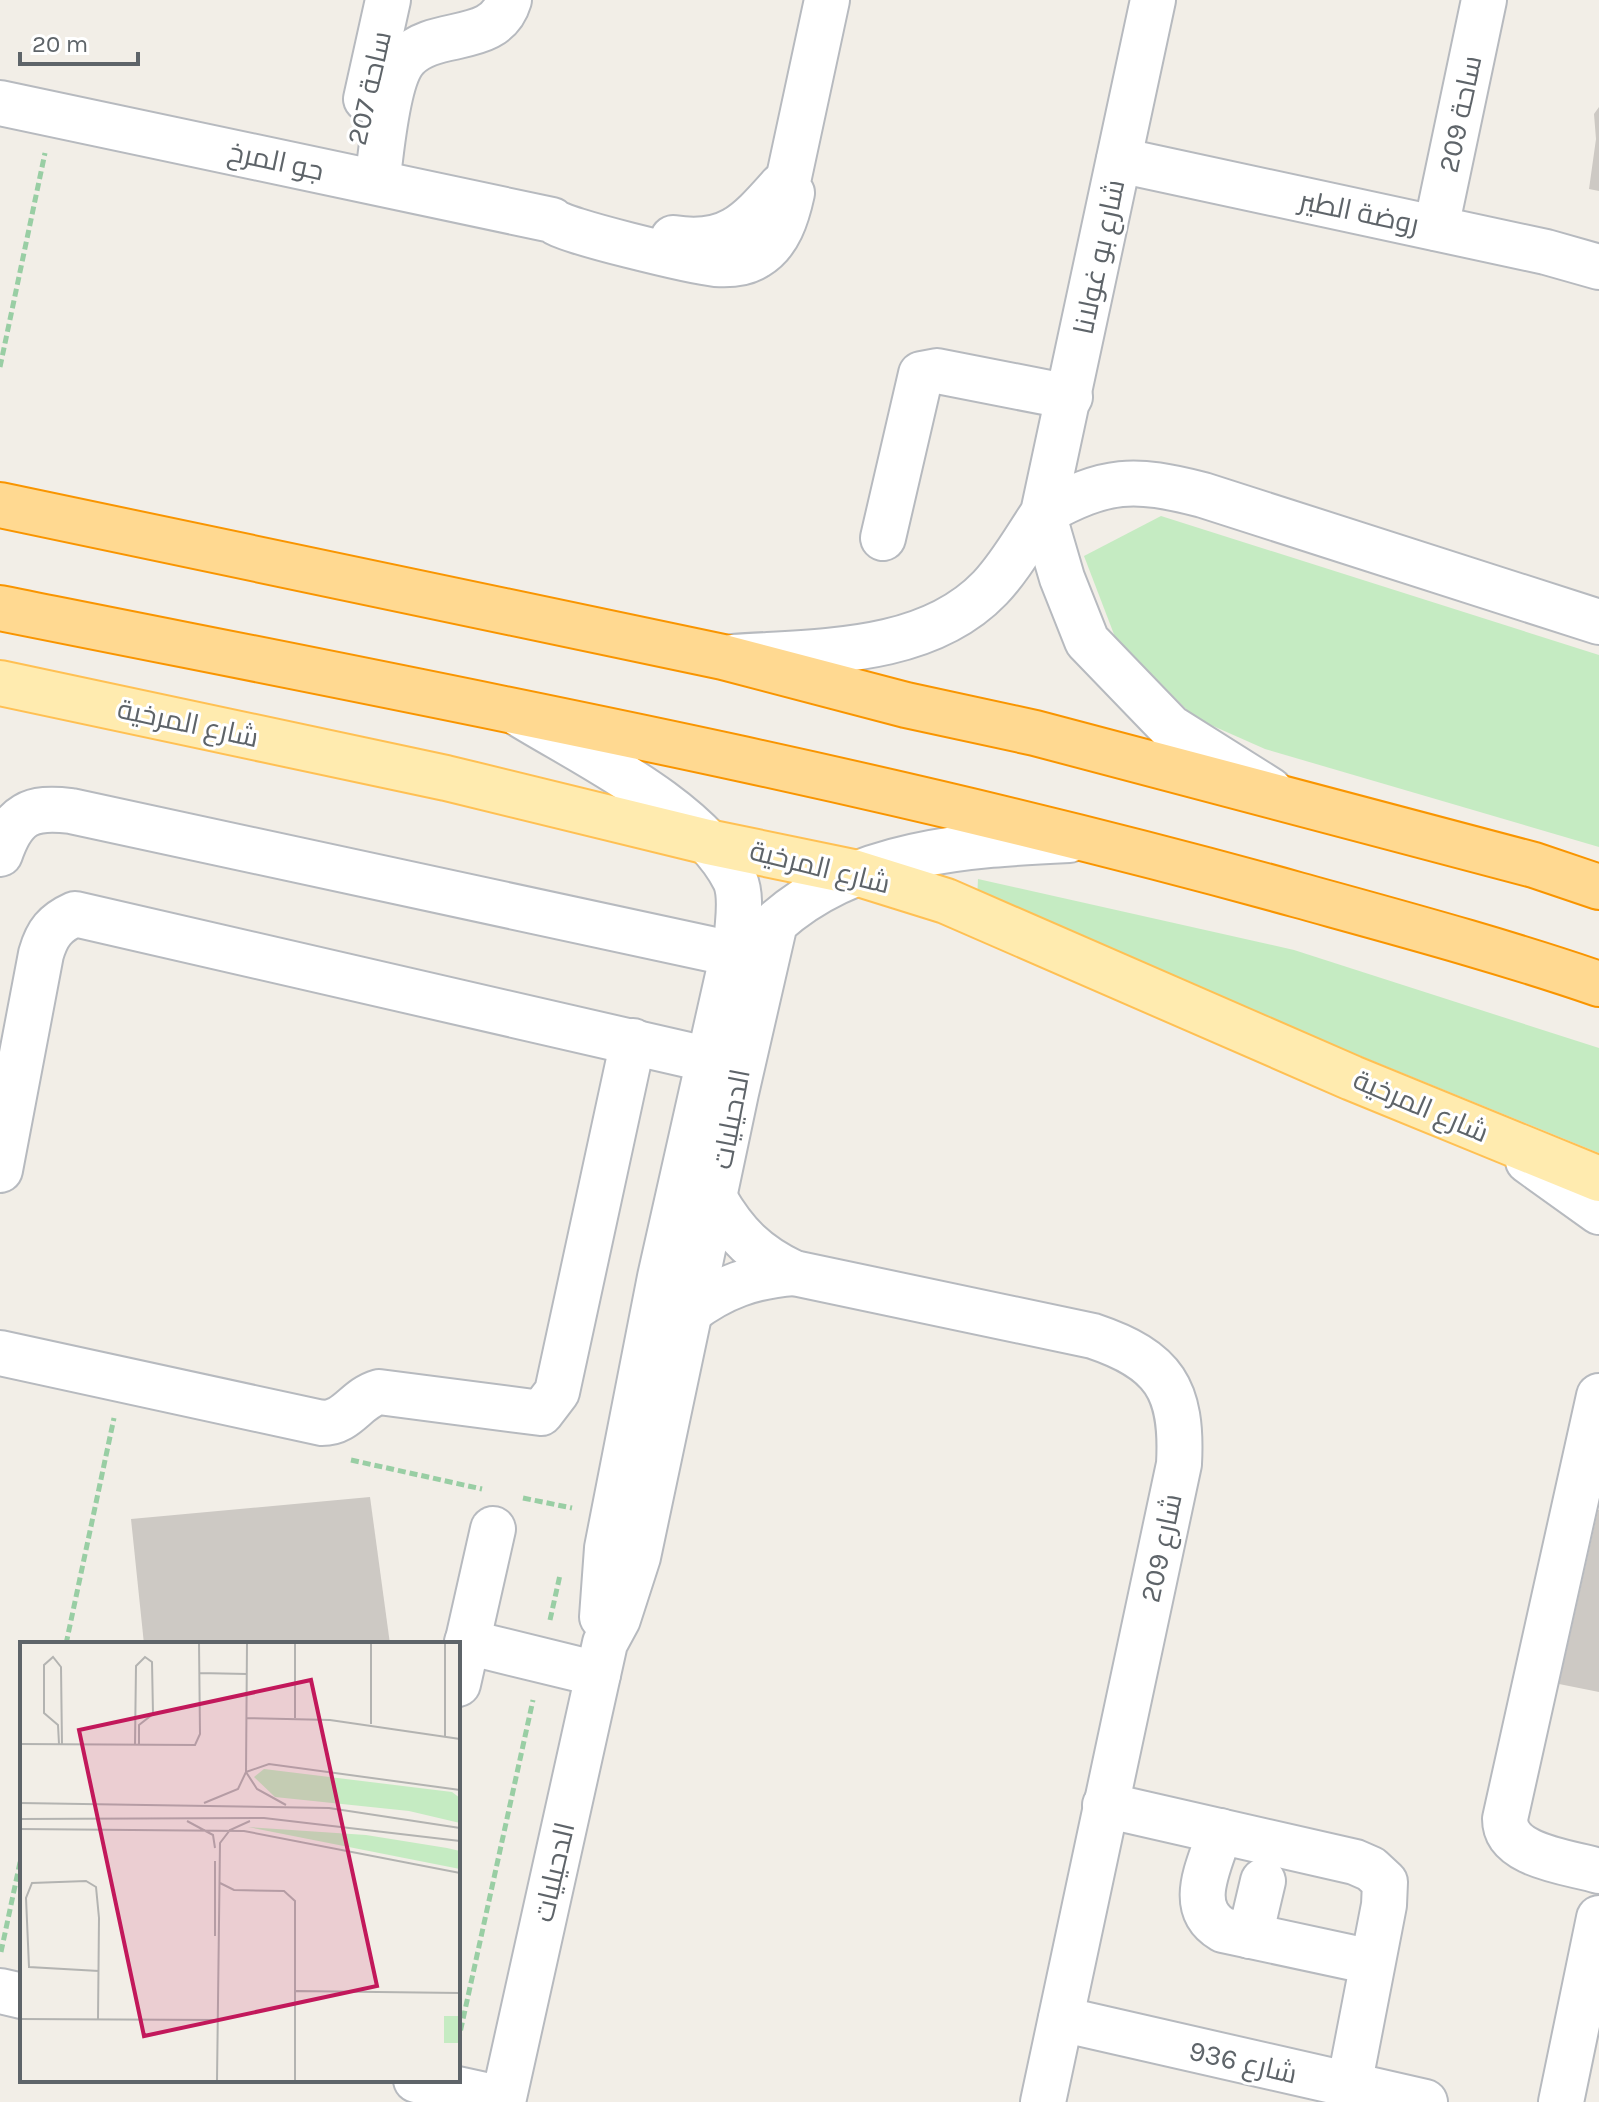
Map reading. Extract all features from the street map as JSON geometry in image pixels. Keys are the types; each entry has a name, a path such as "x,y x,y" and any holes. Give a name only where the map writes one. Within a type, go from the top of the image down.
{"highway":[{"path":"0,505 723,657 1279,797 1599,887"},
{"path":"0,608 515,712 1096,839 1513,955 1599,984"}],"main road":[{"name":"شارع المرخية","path":"0,683 446,778 708,842 853,872 946,901 1489,1135 1599,1179"}],"street":[{"name":"ساحة 207","path":"363,179 388,0"},
{"path":"398,0 413,19 448,39"},
{"name":"ساحة 207","path":"363,179 399,68 414,51 495,24 505,13 509,0"},
{"name":"جو المرخ","path":"0,103 552,220 571,216 677,239 706,239 745,224 781,186 787,186 827,0"},
{"name":"شارع بو غولانا","path":"723,657 832,651 895,641 962,613 989,589 1043,513 1153,0"},
{"name":"ساحة 209","path":"1436,228 1484,0"},
{"name":"روضة الطير","path":"1119,160 1436,228 1599,267"},
{"path":"883,538 921,374 937,371 1070,397"},
{"path":"1043,513 1071,497 1113,483 1154,483 1203,495 1599,622"},
{"name":"شارع بو غولانا","path":"1043,513 1062,578 1087,641 1170,727 1279,797"},
{"name":"الدحيليات","path":"515,712 656,797 708,842 736,882 739,905 733,954 660,1277 607,1548 602,1658"},
{"path":"0,854 8,832 21,818 46,808 733,954"},
{"name":"الدحيليات","path":"503,2100 602,1658 638,1557 775,923 796,905 853,872 971,845 1096,839"},
{"path":"0,1170 41,954 46,937 58,921 75,914 710,1060"},
{"path":"0,1353 322,1423 342,1420 364,1399 379,1392 541,1413 557,1392 633,1041"},
{"path":"1489,1135 1599,1212"},
{"name":"شارع 209","path":"715,1199 746,1244 768,1261 794,1273 1093,1336 1127,1347 1160,1372 1176,1397 1181,1429 1179,1464 1043,2102"},
{"name":"شارع 209","path":"689,1312 712,1295 738,1283 794,1273"},
{"path":"0,1384 116,1409"},
{"path":"1599,1396 1589,1482 1507,1810 1505,1830 1518,1846 1599,1871"},
{"path":"493,1529 463,1663 602,1658"},
{"path":"1105,1805 1371,1869 1385,1882 1349,2086"},
{"path":"1220,1831 1202,1892 1202,1910 1208,1921 1223,1930 1372,1962"},
{"path":"1250,1936 1263,1881"},
{"path":"1561,2102 1599,1918"},
{"path":"0,1991 20,1996"},
{"name":"شارع 936","path":"1061,2019 1425,2102"},
{"path":"425,2082 503,2100"}],"path":[{"path":"0,367 53,115"},
{"path":"66,1642 116,1409"},
{"path":"0,1957 20,1862"}],"green space":[{"path":"1161,516 1599,655 1599,847 1265,749 1195,718 1115,637 1084,556"},
{"path":"978,879 1294,950 1599,1048 1599,1153 977,900"}],"building":[{"path":"1599,107 1599,191 1589,189 1596,139 1594,114"},
{"path":"370,1497 390,1642 144,1642 131,1519"},
{"path":"1599,1510 1599,1692 1559,1684"}]}
